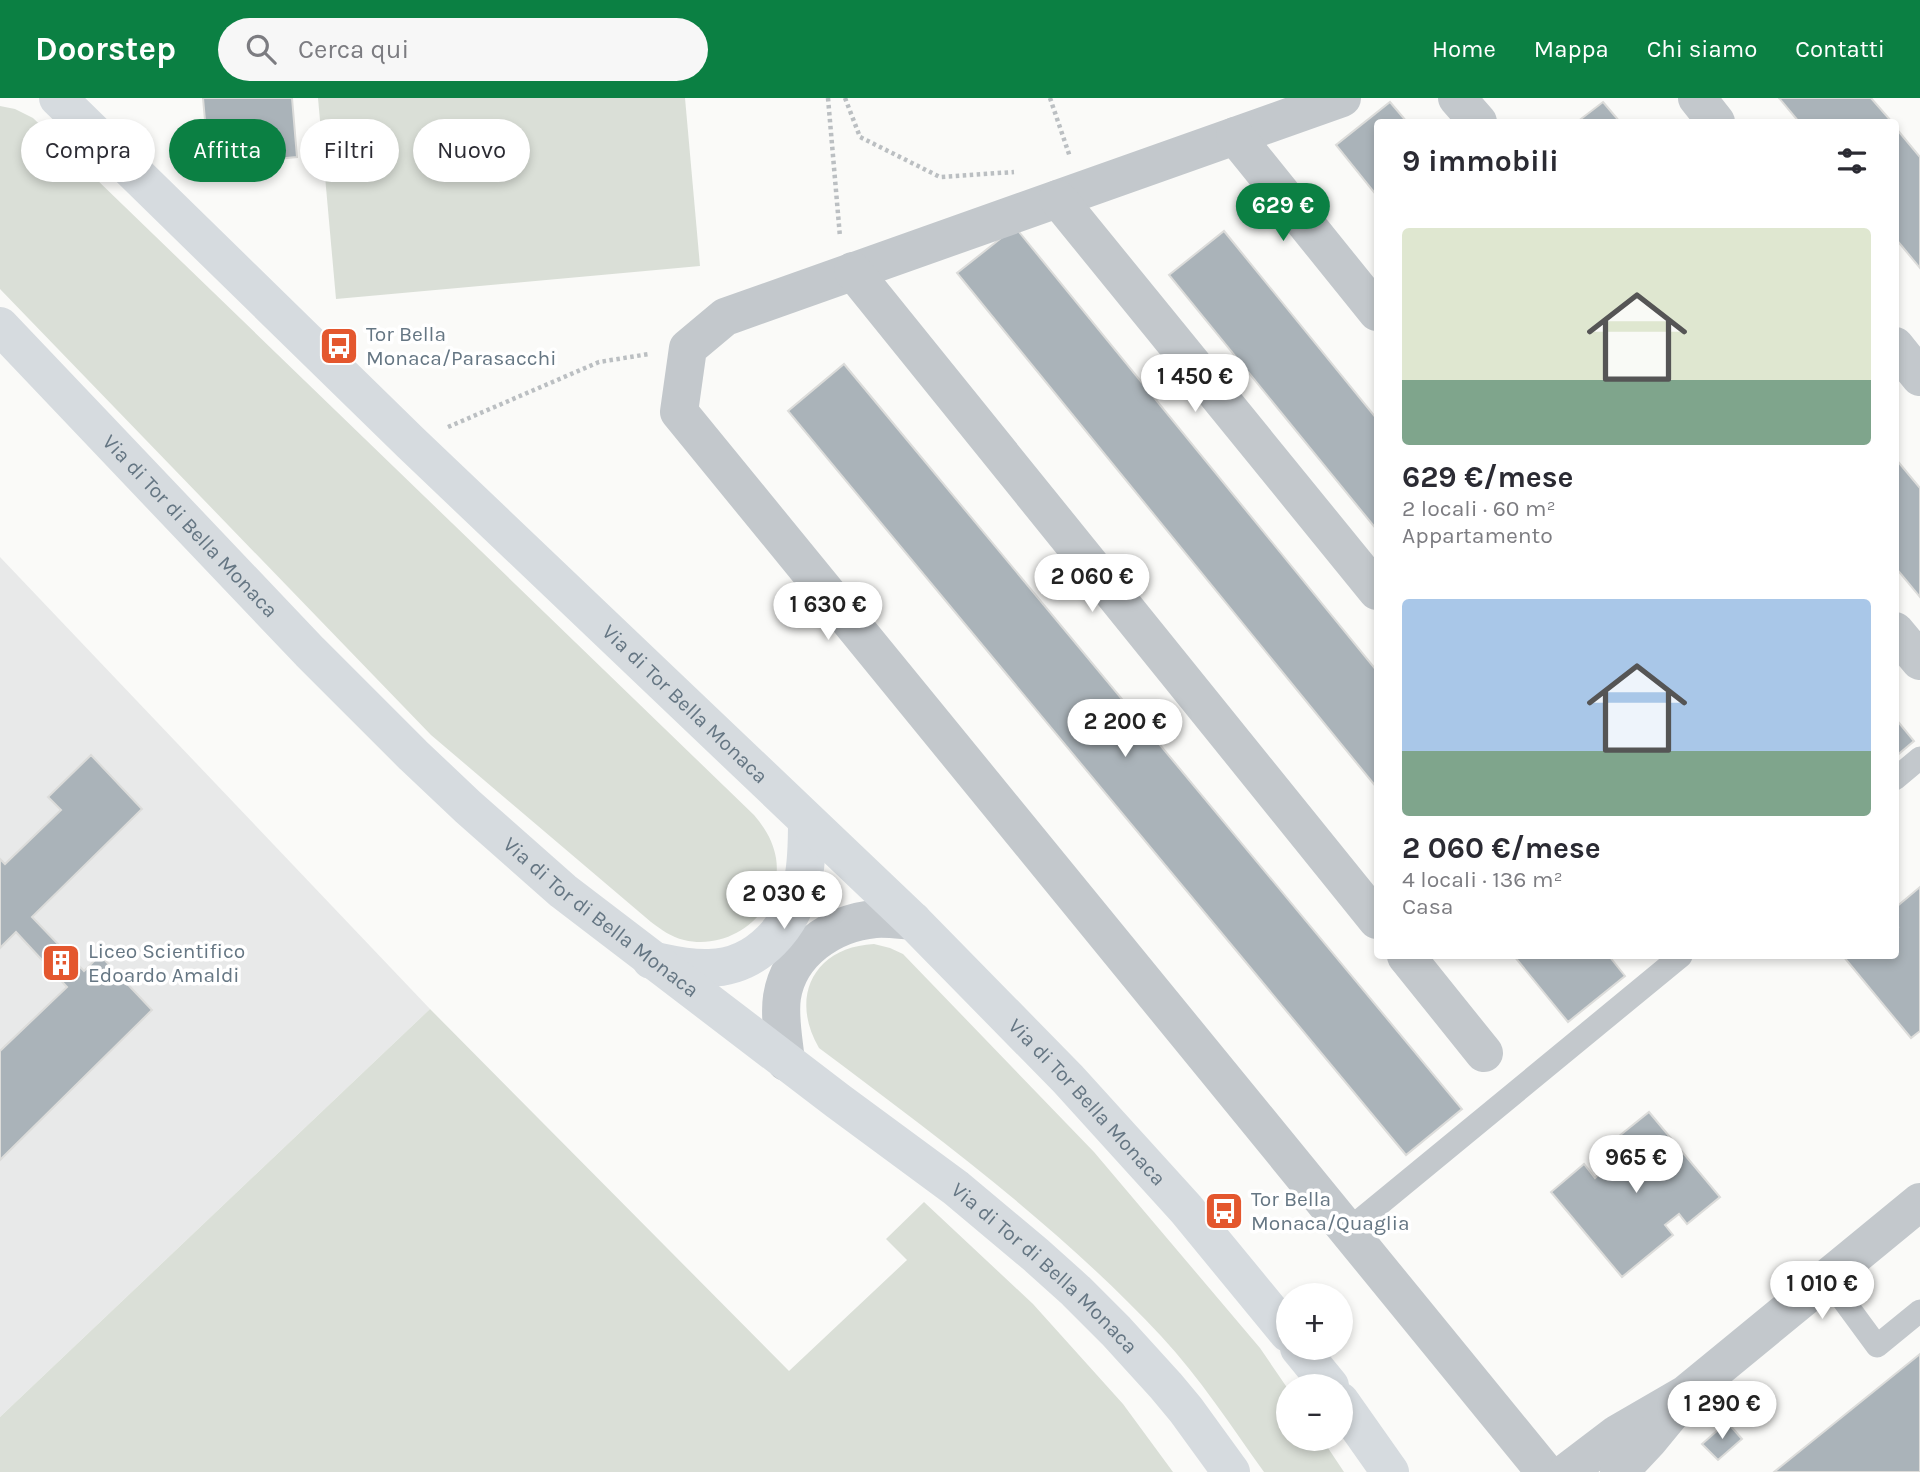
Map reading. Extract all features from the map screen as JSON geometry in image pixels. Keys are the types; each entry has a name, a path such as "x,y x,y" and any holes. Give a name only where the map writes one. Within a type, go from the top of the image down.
{"main road":[{"name":"Via di Tor Bella Monaca","path":"58,98 411,443 913,921 1093,1106 1186,1209 1276,1319"},
{"name":"Via di Tor di Bella Monaca","path":"0,326 300,642 413,755 563,891 956,1188 1076,1291 1186,1409 1231,1472"},
{"path":"651,960 696,968 719,968 739,963 765,947 786,921 800,893 804,877 807,821"},
{"path":"1309,1360 1320,1374"},
{"path":"1353,1419 1390,1472"}],"street":[{"path":"1342,98 725,317 688,348 679,412 1545,1472"},
{"path":"1457,98 1475,119"},
{"path":"1697,98 1714,119"},
{"path":"1235,136 1374,308"},
{"path":"1058,199 1374,587"},
{"path":"843,275 1374,916"},
{"path":"1899,351 1920,377"},
{"path":"1899,636 1920,661"},
{"path":"786,1062 781,999 792,967 804,952 835,930 851,924 873,919 913,921"},
{"path":"1408,959 1484,1052"},
{"path":"1567,1472 1617,1434 1686,1394 1920,1202"},
{"path":"1619,1472 1686,1394"}],"lane":[{"path":"1899,776 1920,758"},
{"path":"1348,1230 1677,959"},
{"path":"1827,1278 1877,1346 1920,1311"}],"path":[{"path":"828,98 843,275"},
{"path":"845,98 860,137 940,177 1022,172"},
{"path":"1050,98 1072,162"},
{"path":"411,443 599,362 688,348"}],"shaded area":[{"path":"318,98 685,98 700,266 336,299 326,182 399,182 399,119 320,119"},
{"path":"0,106 15,109 34,119 21,119 21,182 99,182 754,815 765,830 776,858 772,894 763,910 737,933 702,942 675,937 651,922 431,735 0,289"},
{"path":"0,557 430,1009 0,1417"},
{"path":"874,944 903,954 1094,1152 1260,1348 1278,1374 1276,1451 1330,1451 1344,1472 1264,1472 1189,1368 1122,1296 996,1184 819,1048 810,1029 806,1011 807,993 822,965 836,954 853,947"},
{"path":"430,1009 789,1371 907,1260 886,1239 924,1202 1033,1304 1123,1404 1173,1472 0,1472 0,1417"}],"building":[{"path":"203,98 292,98 297,157 286,158 286,119 205,119"},
{"path":"1779,98 1871,98 1889,119 1796,119"},
{"path":"1390,102 1404,119 1374,119 1374,192 1336,145"},
{"path":"1603,102 1617,119 1581,119"},
{"path":"1899,132 1920,157 1920,268 1899,243"},
{"path":"1015,227 1374,667 1374,784 957,273"},
{"path":"1224,231 1374,415 1374,526 1169,275"},
{"path":"844,364 1462,1109 1406,1155 788,411"},
{"path":"1899,463 1920,488 1920,597 1899,572"},
{"path":"1899,723 1914,741 1899,754"},
{"name":"Liceo Scientifico Edoardo Amaldi","path":"91,755 142,809 32,917 84,971 100,955 152,1010 0,1160 0,1051 67,987 16,932 0,948 0,859 5,864 61,810 48,797"},
{"path":"1920,887 1920,1031 1911,1038 1845,959 1899,959 1899,905"},
{"path":"1516,959 1611,959 1625,976 1568,1022"},
{"path":"1649,1112 1720,1197 1687,1224 1679,1214 1665,1225 1673,1235 1622,1277 1551,1192 1584,1164 1595,1178 1609,1165 1598,1153"},
{"path":"1920,1354 1920,1472 1774,1472"},
{"path":"1727,1422 1742,1439 1718,1460 1702,1444"}],"place":[{"name":"Tor Bella Monaca/Parasacchi","path":"339,346"},
{"name":"Liceo Scientifico Edoardo Amaldi","path":"61,963"},
{"name":"Tor Bella Monaca/Quaglia","path":"1224,1211"}]}
